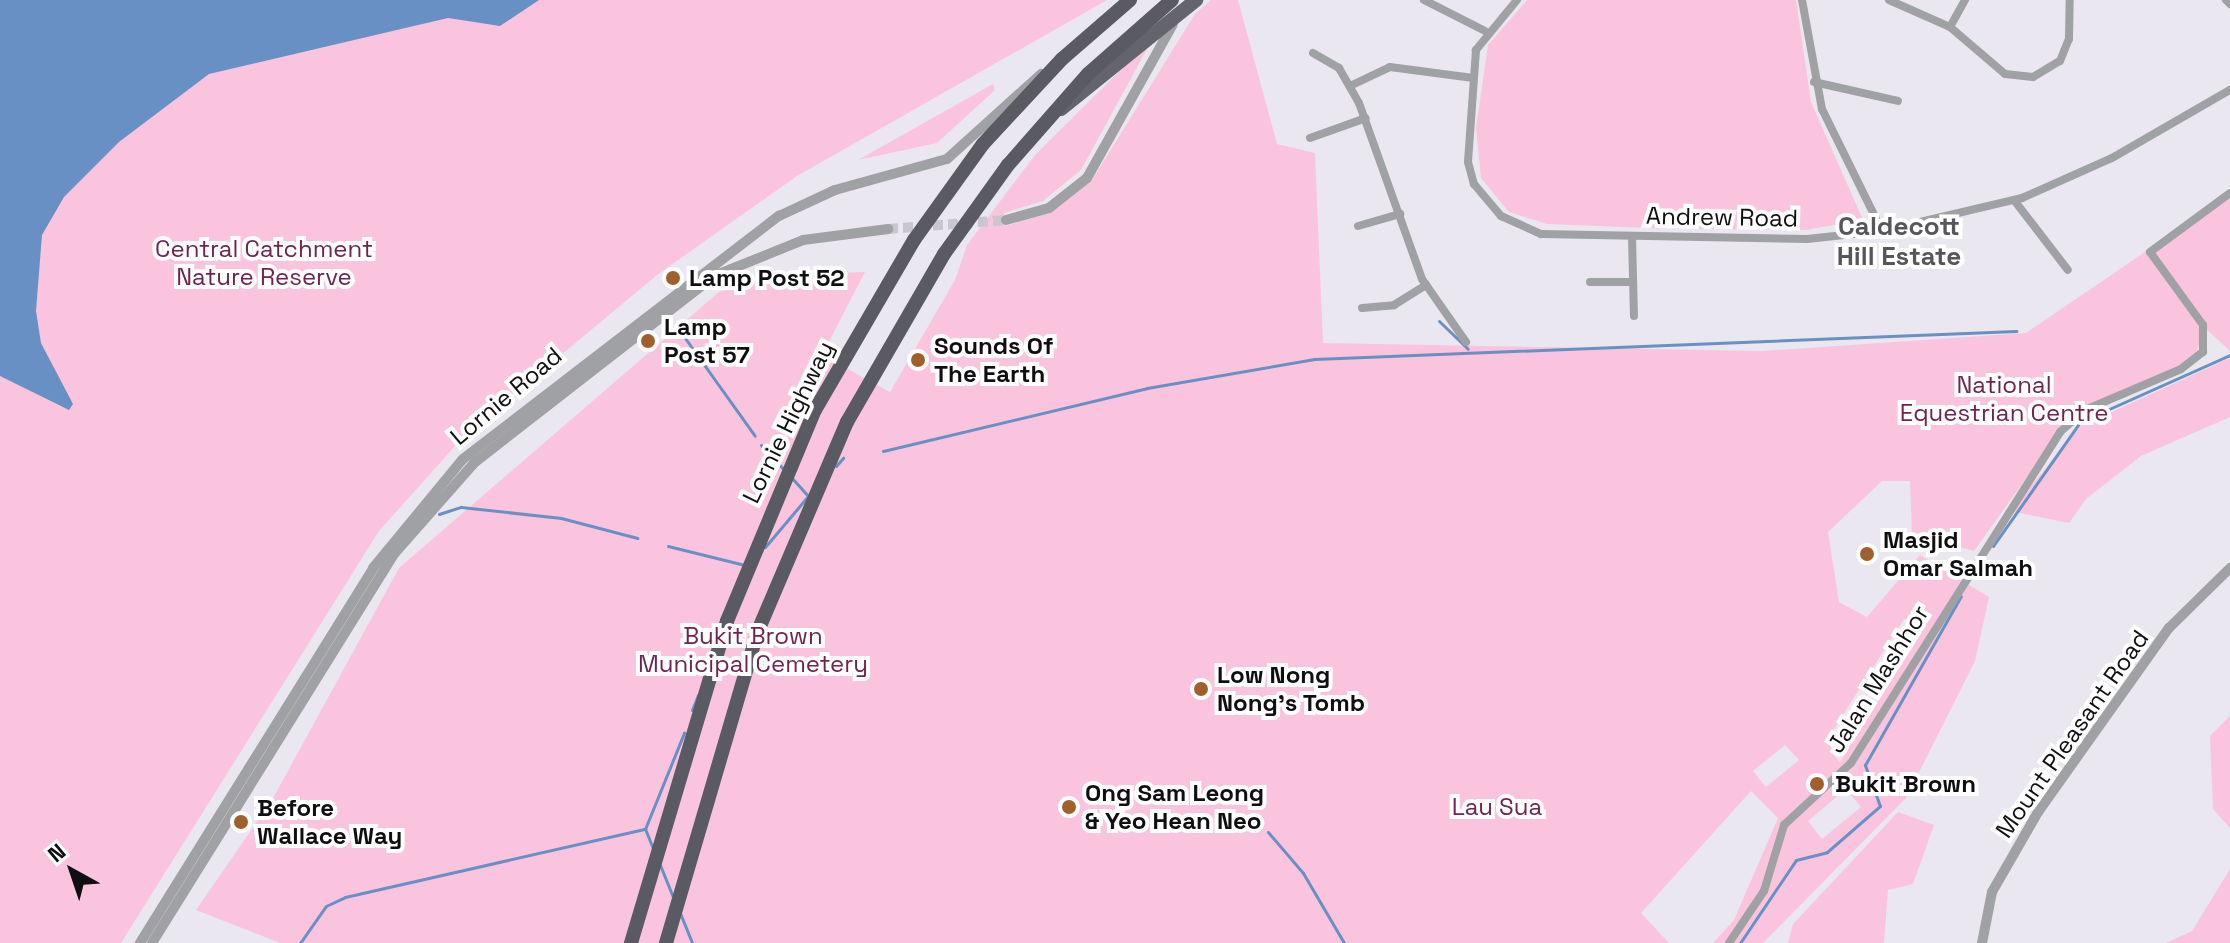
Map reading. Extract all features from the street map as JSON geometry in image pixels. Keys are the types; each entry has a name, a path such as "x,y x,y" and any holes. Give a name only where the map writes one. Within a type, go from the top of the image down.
{"highway":[{"name":"Lornie Highway","path":"631,943 753,547 850,345 983,144 1062,59 1130,0"},
{"path":"666,943 784,560 883,359 975,209 1048,118 1134,30 1184,3"}],"main road":[{"path":"1048,118 1184,3"}],"street":[{"path":"1424,0 1485,31 1517,0"},
{"path":"1802,0 1814,82 1882,231"},
{"path":"1889,0 1950,27 2005,74 2033,77 2060,61 2069,39 2070,0"},
{"path":"1950,27 1965,0"},
{"path":"1006,220 1049,208 1087,178 1184,3"},
{"name":"Andrew Road","path":"1485,31 1473,78 1468,162 1474,184 1501,216 1541,234 1807,239 1882,231 2014,200 2112,158 2230,90"},
{"path":"1313,53 1333,63 1350,86 1366,118 1426,285 1466,342"},
{"name":"Lornie Road","path":"140,943 413,514 534,398 779,216 835,190 947,159 1062,59"},
{"path":"1350,86 1390,67 1473,78"},
{"path":"1814,82 1898,101"},
{"path":"1310,138 1366,118"},
{"name":"Jalan Mashhor","path":"1729,943 1764,891 1784,825 1851,763 2060,432 2085,410 2181,369 2203,352 2203,325 2150,252 2230,193"},
{"path":"2014,200 2068,270"},
{"path":"1358,226 1400,214"},
{"name":"Lornie Road","path":"152,943 320,661 395,553 474,463 697,289 780,246 888,229"},
{"path":"1632,236 1634,316"},
{"path":"1590,282 1633,282"},
{"path":"1362,308 1394,305 1426,285"},
{"name":"Mount Pleasant Road","path":"1982,943 1992,892 2038,812 2169,628 2230,568"}],"green space":[{"name":"Central Catchment Nature Reserve","path":"0,0 1107,0 797,176 657,275 465,435 379,531 121,943 0,943"},
{"name":"Bukit Brown Municipal Cemetery","path":"1211,0 1238,0 1277,144 1315,153 1323,343 1762,351 2026,333 2230,194 2230,351 2204,327 2195,359 2089,408 2060,431 1974,551 1912,534 1910,481 1882,481 1828,532 1839,602 1867,617 1920,555 1989,597 1975,661 1906,798 1763,943 1713,943 1734,920 1778,818 1751,791 1641,913 1669,943 280,943 196,910 272,800 399,568 719,292 797,274 865,272 822,355 890,392 955,280 967,245 1035,155 1153,38 1081,170 1043,201 1004,213 1006,226 1051,212 1092,180 1195,14","holes":["1904,619 1922,628 1840,762 1831,752 1832,732","1785,745 1799,760 1766,787 1753,771","1846,789 1861,807 1822,839 1808,821"]},
{"path":"1527,0 1796,0 1811,102 1863,220 1805,230 1673,229 1547,224 1509,212 1481,178 1476,128 1488,45"},
{"path":"993,84 995,90 937,143 858,160"},
{"path":"2230,358 2230,417 2141,456 2086,499 2069,523 2010,511 2081,426"},
{"path":"2230,716 2230,828 2213,809 2210,736"},
{"path":"1898,812 1934,825 1913,884 1888,890 1884,943 1788,943 1793,924"},
{"path":"2230,869 2230,943 2166,943 2192,931"}],"water":[{"path":"0,0 539,0 500,26 448,18 209,74 119,142 64,197 42,235 36,311 41,343 73,404 69,410 0,376"}],"waterway":[{"path":"1439,321 1468,349"},
{"path":"883,451 1147,388 1315,359 2016,331"},
{"path":"685,338 755,436"},
{"path":"1993,546 2080,422 2230,355"},
{"path":"761,445 786,472"},
{"path":"836,466 843,458"},
{"path":"791,477 807,495"},
{"path":"765,547 809,495"},
{"path":"439,514 461,507 561,518 637,538"},
{"path":"668,546 745,565"},
{"path":"1740,943 1796,860 1827,852 1880,806 1865,765 1961,596"},
{"path":"692,710 698,695"},
{"path":"654,851 645,829 684,733"},
{"path":"300,943 326,906 345,897 645,829"},
{"path":"1268,832 1303,873 1344,943"},
{"path":"660,865 674,899"},
{"path":"680,913 692,943"}],"tunnel":[{"path":"888,229 1006,220"}],"place":[{"name":"Lamp Post 52","path":"673,278"},
{"name":"Lamp Post 57","path":"648,341"},
{"name":"Sounds Of The Earth","path":"918,360"},
{"name":"Masjid Omar Salmah","path":"1867,554"},
{"name":"Low Nong Nong's Tomb","path":"1201,689"},
{"name":"Bukit Brown","path":"1817,784"},
{"name":"Ong Sam Leong & Yeo Hean Neo","path":"1069,807"},
{"name":"Before Wallace Way","path":"241,822"}],"district":[{"name":"Caldecott Hill Estate","path":"1899,242"}],"park label":[{"name":"National Equestrian Centre","path":"2004,399"},
{"name":"Lau Sua","path":"1497,807"}]}
